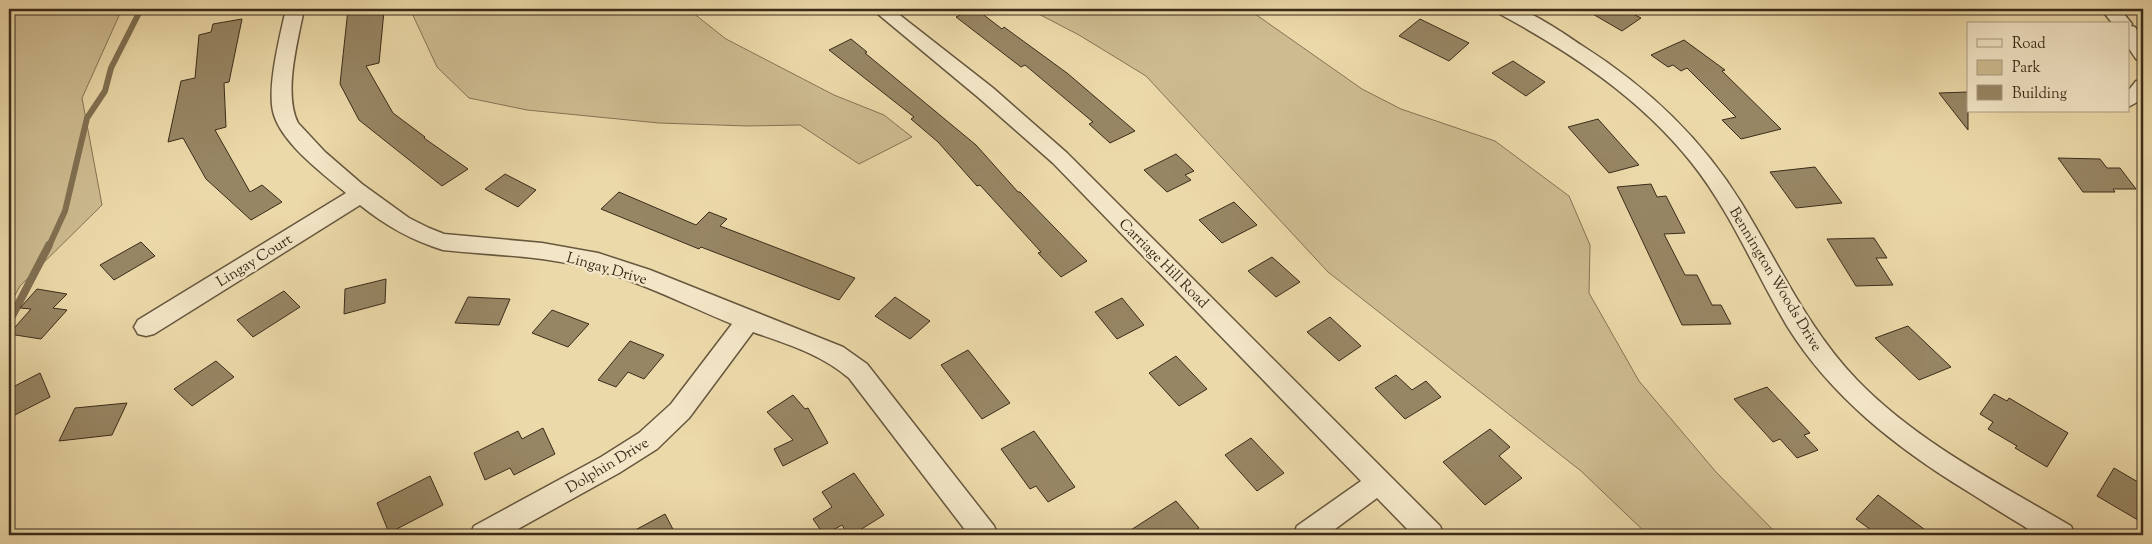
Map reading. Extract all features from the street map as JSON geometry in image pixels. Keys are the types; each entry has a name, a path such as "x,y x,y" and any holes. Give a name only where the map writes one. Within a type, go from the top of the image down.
{"street":[{"name":"Lingay Drive","path":"295,9 285,69 284,115 292,131 303,143 361,194 402,224 425,236 460,244 575,256 627,271 748,321 831,352 850,363 867,381 985,535"},
{"name":"Carriage Hill Road","path":"881,9 986,93 1060,158 1431,535"},
{"name":"Bennington Woods Drive","path":"1504,9 1587,56 1640,96 1671,125 1720,186 1814,347 1836,374 1863,401 1934,454 2062,535"},
{"path":"2110,9 2121,22"},
{"path":"2130,33 2143,55"},
{"path":"2130,99 2139,93 2143,86"},
{"name":"Lingay Court","path":"146,326 361,194"},
{"name":"Dolphin Drive","path":"483,535 610,466 648,441 680,412 748,321"},
{"path":"1306,535 1378,483"}],"green space":[{"path":"9,9 122,9 82,98 102,205 20,286 9,306"},
{"path":"410,9 688,9 726,39 834,95 884,115 912,137 859,164 800,125 748,126 659,123 527,110 469,98 437,67"},
{"path":"1029,9 1248,9 1362,89 1401,109 1495,141 1569,196 1590,245 1589,293 1639,381 1716,472 1778,535 1648,535 1581,471 1328,272 1146,76 1079,35"}],"building":[{"path":"348,9 375,9 374,13 384,11 379,63 366,66 393,113 468,169 442,186 359,120 340,84"},
{"path":"976,9 1002,29 1004,27 1067,73 1135,131 1110,143 1089,124 1093,122 1025,65 1021,67 956,17"},
{"path":"1584,9 1624,9 1641,18 1622,31"},
{"path":"242,19 229,82 224,83 226,127 215,130 250,192 262,185 282,202 251,220 206,179 183,138 168,142 181,81 195,78 199,35 211,32 213,24"},
{"path":"1420,19 1469,43 1449,61 1399,36"},
{"path":"851,39 867,52 865,53 976,145 1018,192 1087,261 1061,277 1038,253 1041,252 980,185 977,186 938,142 911,119 914,117 829,50"},
{"path":"1684,40 1725,70 1722,71 1781,129 1741,139 1722,120 1736,117 1687,68 1681,71 1673,65 1668,67 1651,55"},
{"path":"1513,61 1545,82 1526,96 1492,73"},
{"path":"1967,92 1968,130 1939,93"},
{"path":"1598,119 1639,165 1609,173 1568,127"},
{"path":"1176,154 1194,171 1185,175 1191,180 1167,192 1144,170"},
{"path":"2058,158 2100,159 2107,168 2120,168 2136,189 2113,189 2115,192 2083,192"},
{"path":"1815,167 1842,203 1796,208 1770,172"},
{"path":"505,174 536,190 518,207 485,189"},
{"path":"1651,184 1657,197 1666,196 1685,233 1664,234 1685,275 1697,275 1712,305 1721,305 1731,324 1682,325 1617,187"},
{"path":"619,192 696,225 709,212 727,219 720,226 855,278 839,300 701,247 699,249 601,209"},
{"path":"1234,202 1257,225 1222,243 1199,220"},
{"path":"1874,238 1887,258 1876,258 1893,285 1856,286 1827,239"},
{"path":"141,242 155,256 114,280 100,265"},
{"path":"1272,257 1300,282 1276,297 1248,271"},
{"path":"386,279 385,303 344,314 345,289"},
{"path":"37,289 67,294 53,308 67,310 41,339 9,334 31,309 20,308"},
{"path":"284,291 300,307 253,337 237,320"},
{"path":"468,297 510,299 499,325 455,323"},
{"path":"895,297 930,321 910,339 875,316"},
{"path":"1122,298 1144,325 1117,339 1095,312"},
{"path":"552,310 589,324 568,347 532,333"},
{"path":"1330,317 1361,346 1339,361 1307,332"},
{"path":"1908,326 1951,367 1919,380 1875,338"},
{"path":"630,341 664,355 644,379 628,372 616,387 598,380"},
{"path":"968,350 1010,403 982,419 941,365"},
{"path":"1176,356 1207,389 1179,406 1149,373"},
{"path":"216,361 234,377 192,406 174,389"},
{"path":"40,373 50,397 9,418 9,389"},
{"path":"1396,375 1412,390 1426,381 1441,397 1405,419 1375,388"},
{"path":"1767,387 1810,433 1804,435 1818,450 1797,458 1780,439 1773,442 1734,399"},
{"path":"1994,394 2007,401 2009,398 2068,433 2047,467 1988,429 1993,422 1980,414"},
{"path":"793,395 805,409 808,408 828,443 783,466 774,449 793,440 767,412"},
{"path":"127,403 112,435 59,441 75,408"},
{"path":"543,428 555,454 514,475 510,468 485,480 474,453 518,431 522,439"},
{"path":"1490,429 1510,447 1499,456 1522,478 1485,505 1443,462"},
{"path":"1034,431 1075,487 1048,502 1036,486 1030,489 1001,449"},
{"path":"1251,438 1284,473 1257,491 1225,455"},
{"path":"2114,468 2143,485 2143,523 2097,496"},
{"path":"854,473 884,515 852,535 848,535 842,525 824,535 813,519 832,507 822,492"},
{"path":"430,476 443,505 389,533 377,503"},
{"path":"1878,495 1932,535 1878,535 1856,519"},
{"path":"1176,501 1199,528 1188,535 1123,535"},
{"path":"665,514 676,535 626,535"}],"waterway":[{"path":"49,246 65,211 87,118 105,91 111,68 141,9"},
{"path":"9,322 49,245"}]}
